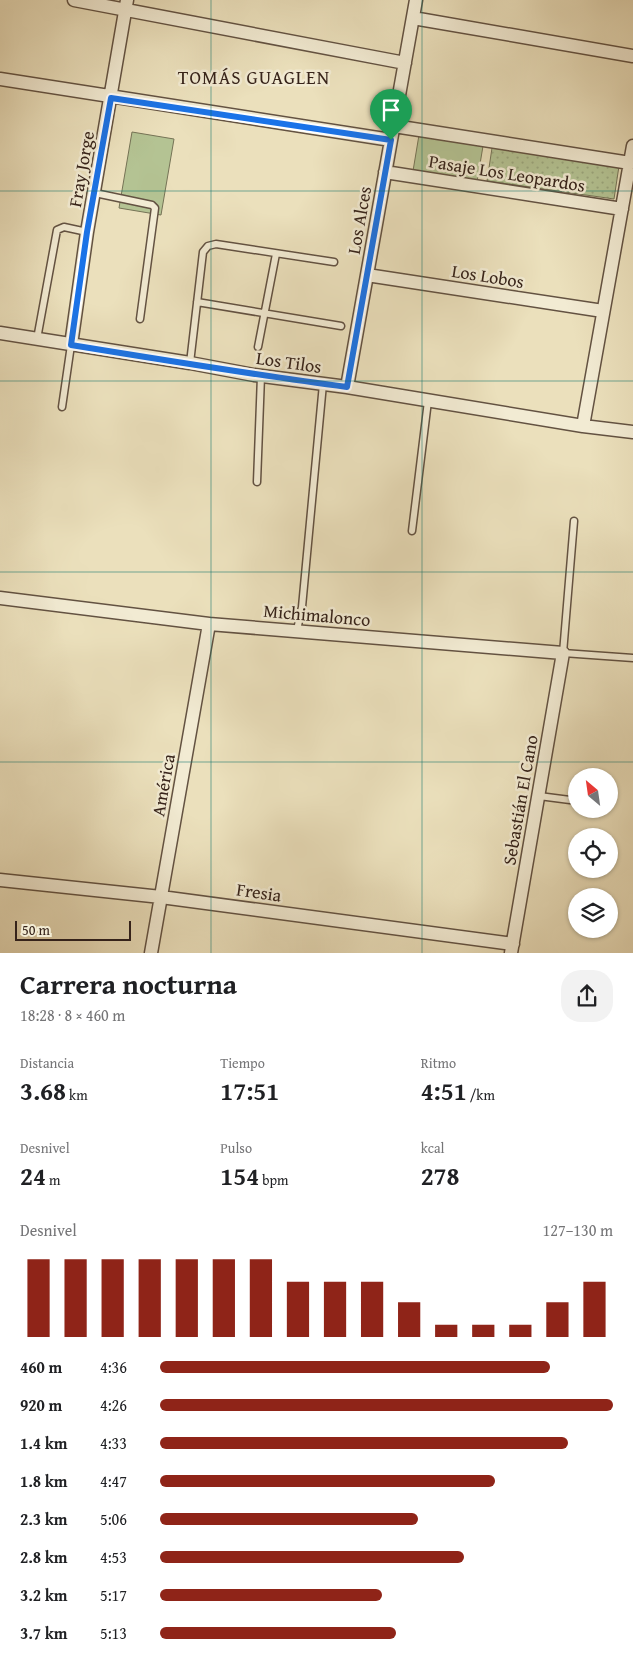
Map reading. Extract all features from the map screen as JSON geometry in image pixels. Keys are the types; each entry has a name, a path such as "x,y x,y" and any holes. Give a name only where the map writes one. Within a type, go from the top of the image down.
{"street":[{"path":"74,0 126,5 405,63"},
{"name":"Los Alces","path":"347,387 416,0"},
{"name":"Fray Jorge","path":"71,345 87,232 126,5"},
{"path":"413,18 633,56"},
{"path":"0,79 111,98 391,140"},
{"path":"394,126 630,163"},
{"path":"583,426 622,209 630,184 630,163 633,146"},
{"name":"Pasaje Los Leopardos","path":"386,172 622,209"},
{"name":"Los Lobos","path":"367,275 604,311"},
{"name":"Los Tilos","path":"0,333 261,376 347,387 583,426 633,432"},
{"name":"Michimalonco","path":"0,598 209,624 563,653"},
{"name":"América","path":"151,953 209,624"},
{"name":"Sebastián El Cano","path":"512,948 563,653"},
{"name":"Fresia","path":"0,880 161,897 512,948"}],"lane":[{"path":"95,193 152,205 155,208 140,319"},
{"path":"37,339 57,230 64,227 87,232"},
{"path":"190,363 204,252 208,246 216,244 334,262"},
{"path":"258,347 276,254"},
{"path":"197,302 341,326"},
{"path":"62,407 71,345"},
{"path":"257,482 261,376"},
{"path":"297,630 302,607 323,384"},
{"path":"412,531 428,401"},
{"path":"563,653 574,521"},
{"name":"Michimalonco","path":"563,653 633,658"},
{"path":"539,796 568,800"}],"green space":[{"path":"132,132 174,139 161,215 119,208"},
{"path":"419,135 483,146 477,182 413,171"},
{"path":"492,148 619,166 614,199 487,181"}],"district":[{"name":"TOMÁS GUAGLEN","path":"254,77"}],"route":[{"path":"111,98 391,140 347,387 254,375 71,345 87,232 111,98"}]}
